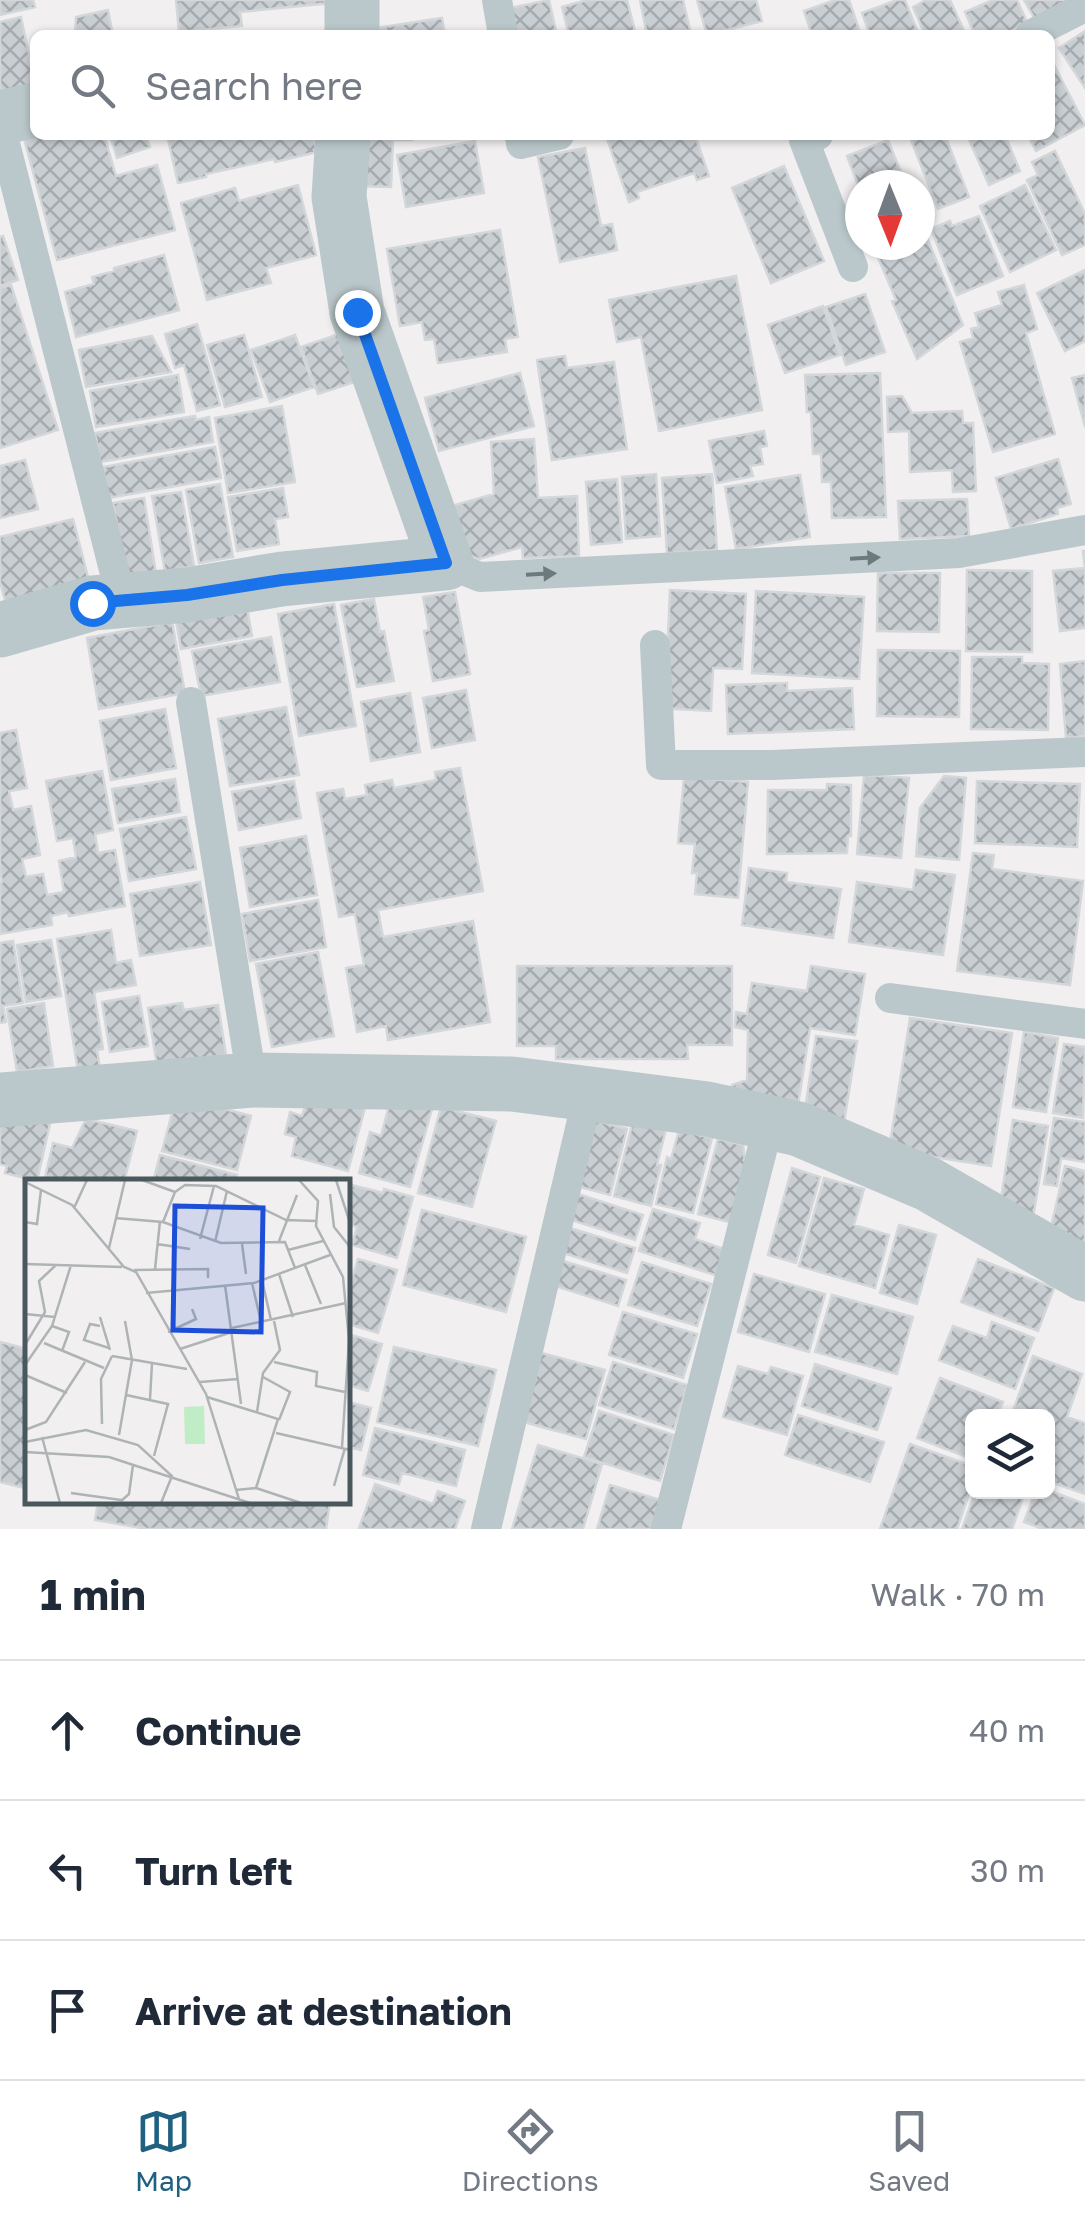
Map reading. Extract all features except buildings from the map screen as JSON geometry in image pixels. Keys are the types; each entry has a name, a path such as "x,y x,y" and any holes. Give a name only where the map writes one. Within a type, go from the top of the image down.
{"street":[{"path":"352,0 352,30"},
{"path":"0,121 30,112"},
{"path":"0,630 92,603 446,563 410,481 357,312 340,196 343,140"},
{"path":"0,1100 252,1080 512,1084 707,1109 799,1129 928,1184 1085,1274"}],"lane":[{"path":"497,0 502,30"},
{"path":"1040,30 1085,7"},
{"path":"0,121 122,601"},
{"path":"804,140 853,268"},
{"path":"446,563 480,577 960,554 1085,530"},
{"path":"655,645 660,765 772,766 1085,752"},
{"path":"191,702 252,1080"},
{"path":"890,998 1085,1024"},
{"path":"486,1529 588,1095"},
{"path":"666,1529 769,1123"}],"route":[{"path":"92,603 446,563 357,312"}]}
